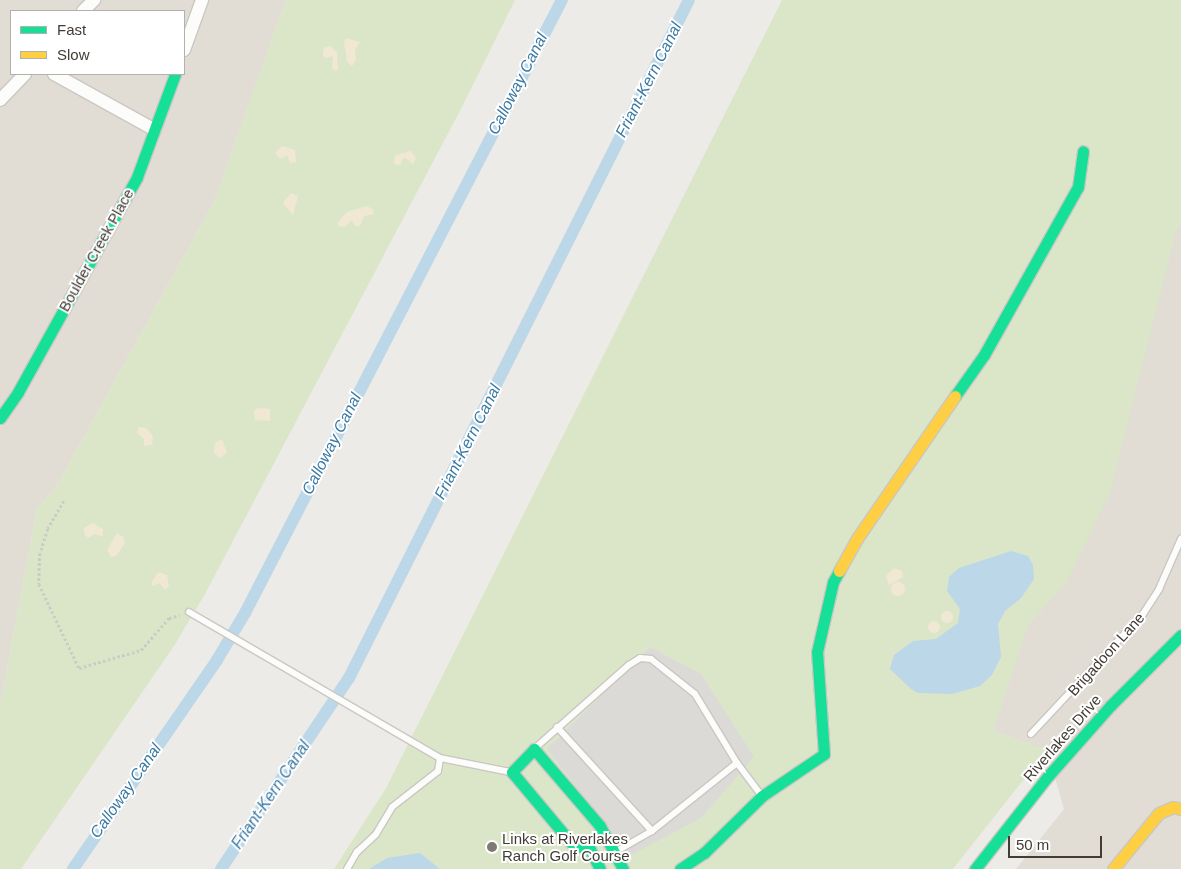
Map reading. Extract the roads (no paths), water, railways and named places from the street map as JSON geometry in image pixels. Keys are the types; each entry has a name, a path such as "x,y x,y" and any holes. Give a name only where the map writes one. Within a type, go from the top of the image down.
{"street":[{"path":"84,10 94,0"},
{"path":"185,47 202,0"},
{"path":"0,100 24,75"},
{"path":"56,75 155,130"},
{"name":"Boulder Creek Place","path":"0,418 18,392 137,177 176,75"},
{"path":"680,869 704,853 762,796 824,754 817,652 833,582 858,537 984,355 1078,187 1083,151"},
{"name":"Riverlakes Drive","path":"975,869 1048,776 1111,704 1181,634"},
{"path":"590,849 573,845 512,772 534,749 600,826 623,869"},
{"path":"1113,869 1159,813 1177,808"},
{"path":"590,849 606,837"},
{"path":"590,849 600,869"}],"lane":[{"name":"Brigadoon Lane","path":"1031,734 1143,614 1159,589 1181,538"},
{"path":"189,612 440,758 512,772"},
{"path":"534,749 629,664 640,658 651,659 695,694 737,763 762,796"},
{"path":"557,727 652,831"},
{"path":"347,869 357,852 376,834 392,808 438,771 440,758"},
{"path":"614,853 652,831 737,763"}],"water":[{"path":"1011,551 1028,556 1033,565 1034,579 1021,598 1005,611 998,624 1001,657 992,675 980,686 952,694 918,693 911,689 890,669 894,655 913,641 936,639 958,623 960,609 947,591 949,577 959,568"},
{"path":"420,853 440,869 369,869 387,858"}],"waterway":[{"name":"Calloway Canal","path":"73,869 217,660 245,613 562,0"},
{"name":"Friant-Kern Canal","path":"221,869 349,678 689,0"}],"place":[{"name":"Links at Riverlakes Ranch Golf Course","path":"492,847"}]}
